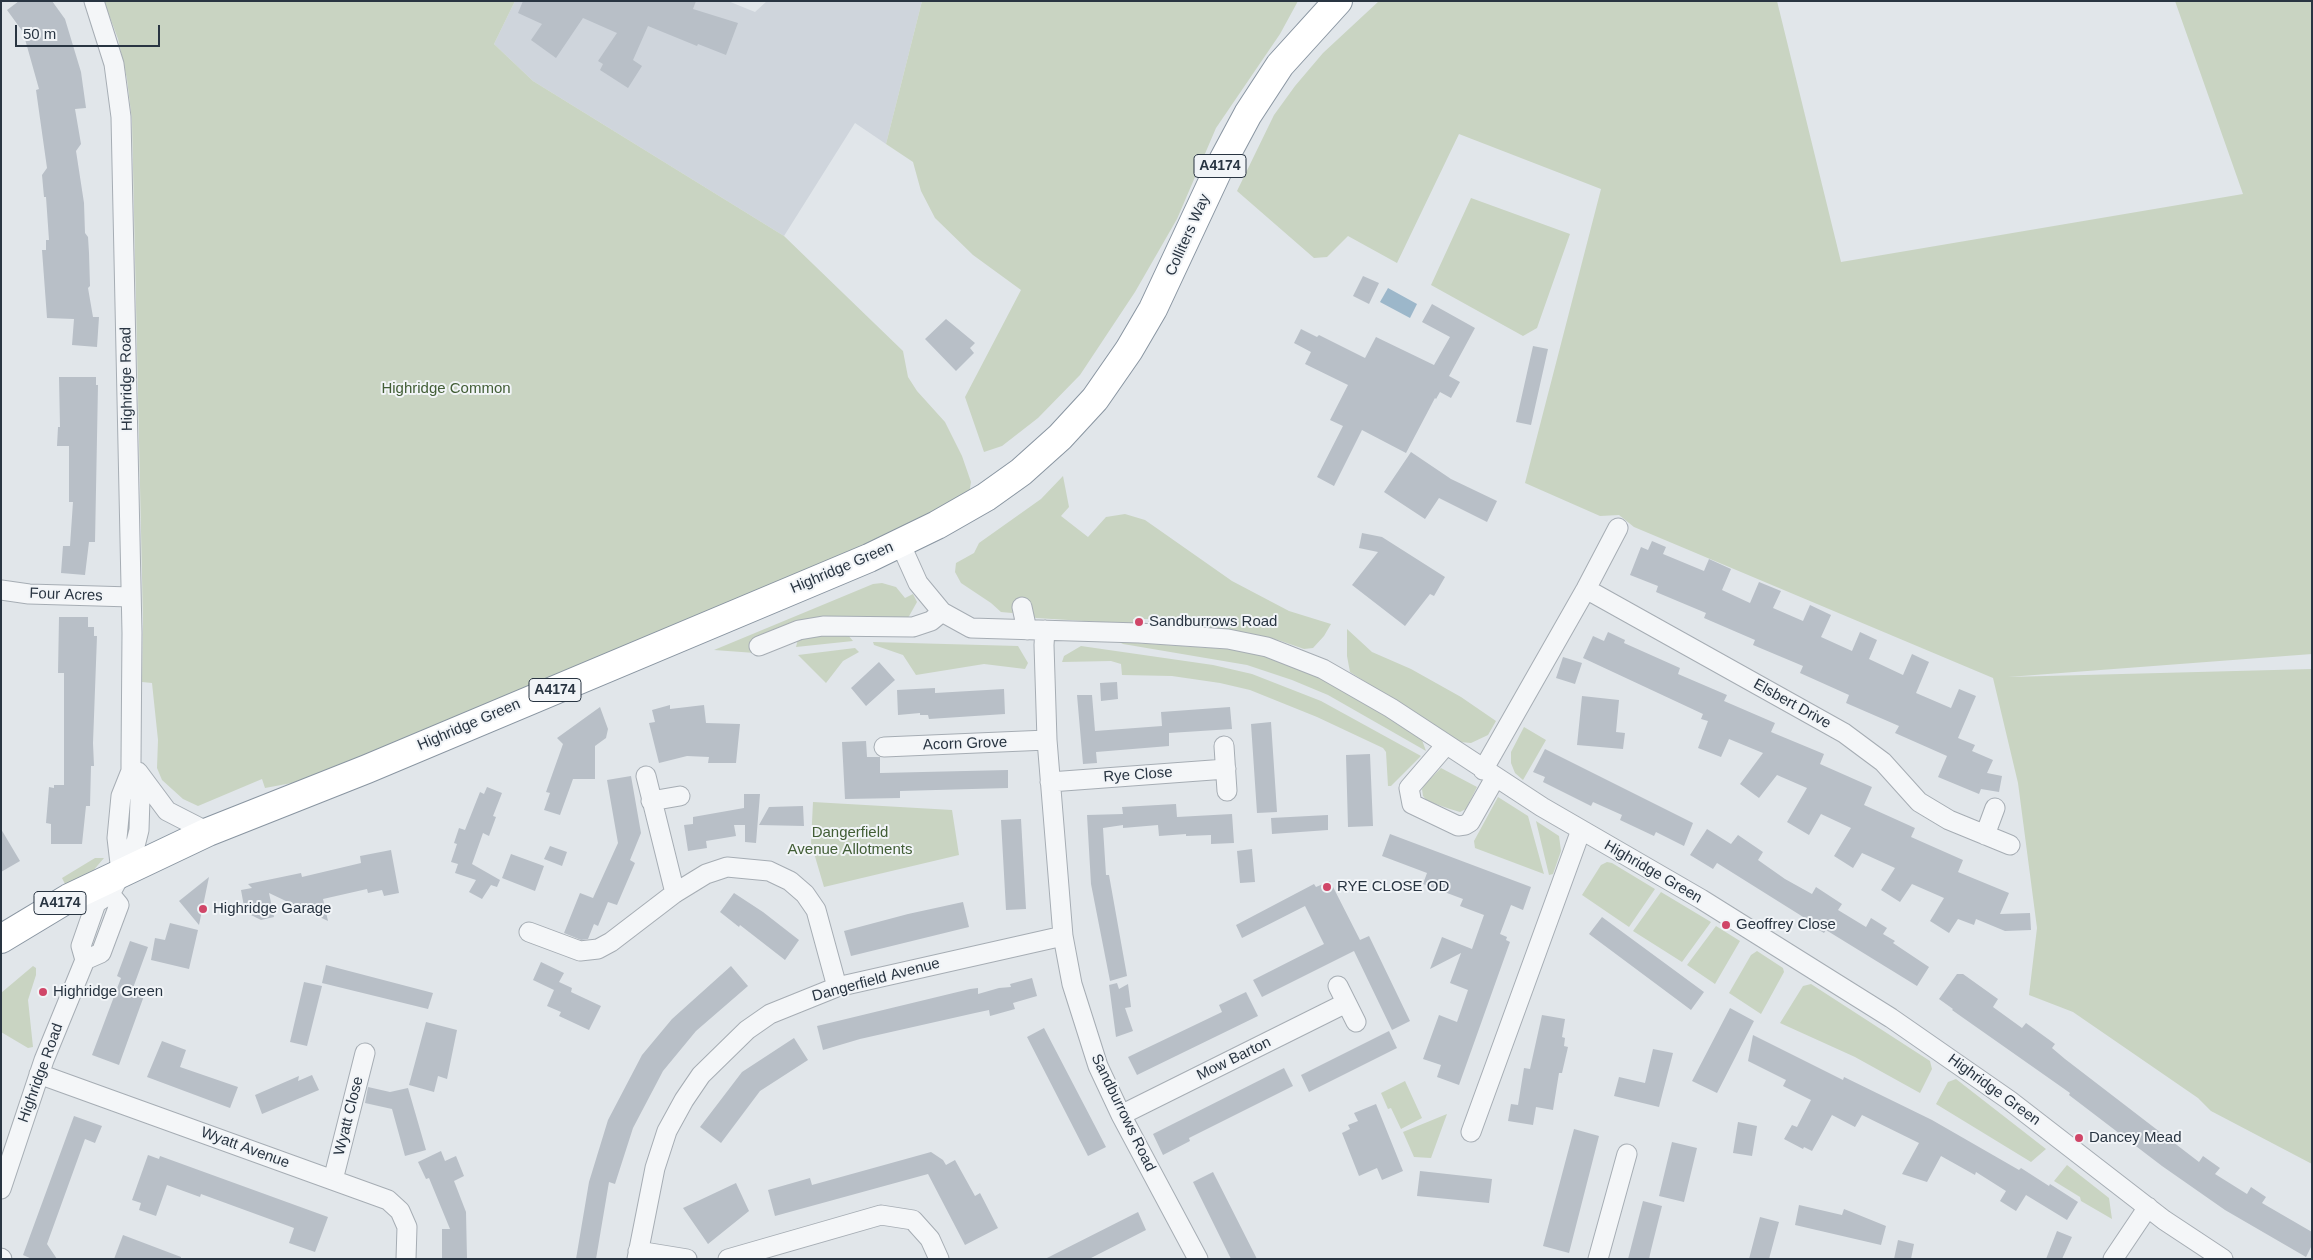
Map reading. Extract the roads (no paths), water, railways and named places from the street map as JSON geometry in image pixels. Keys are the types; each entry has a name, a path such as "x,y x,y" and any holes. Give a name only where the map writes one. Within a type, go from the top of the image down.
{"highway":[{"name":"Colliters Way","path":"1129,350 1172,273 1219,168 1248,114 1280,65 1338,1"},
{"name":"Highridge Green","path":"115,883 156,858 208,832 367,769 900,543 986,497 1021,472 1060,437 1095,399 1129,350"},
{"name":"A4174","path":"1,939 40,914 115,883"}],"street":[{"name":"Highridge Road","path":"1,1188 39,1074 85,960 101,953 119,905 115,883 117,838 121,796 131,766 131,597 121,116 114,64 94,1"},
{"path":"1446,745 1408,788 1412,804 1458,826 1464,825 1470,822 1489,774 1618,528"},
{"name":"Highridge Green","path":"900,543 918,583 942,612 971,628 1218,639 1267,647 1299,658 1334,676 1391,708 1489,774 1581,830 1701,899 1891,1018 2008,1100 2164,1220 2223,1259"},
{"name":"Elsbert Drive","path":"1586,589 1844,733 1882,762 1919,802 1949,820 2010,845"},
{"name":"Four Acres","path":"1,590 29,594 131,597"},
{"path":"1022,607 1036,630"},
{"path":"759,646 799,630 823,626 913,627 931,621 942,612"},
{"name":"Sandburrows Road","path":"1036,630 1063,936 1072,984 1098,1066 1193,1257"},
{"name":"Acorn Grove","path":"884,747 1047,740"},
{"path":"1224,746 1227,790"},
{"path":"131,766 167,811 208,832"},
{"name":"Rye Close","path":"1050,782 1226,769"},
{"path":"646,776 675,893"},
{"path":"651,802 680,796"},
{"path":"1984,835 1995,808"},
{"path":"1472,1132 1581,830"},
{"path":"529,932 580,951 598,949 611,942 675,893 706,874 727,868 769,871 790,881 805,894 816,910 837,987"},
{"name":"Dangerfield Avenue","path":"638,1255 655,1168 668,1131 684,1100 701,1075 747,1030 770,1014 837,987 1063,936"},
{"path":"1338,986 1356,1022"},
{"name":"Mow Barton","path":"1121,1115 1346,1004"},
{"name":"Wyatt Close","path":"333,1180 365,1052"},
{"name":"Wyatt Avenue","path":"39,1074 388,1200 400,1211 407,1227 406,1259"},
{"path":"1598,1259 1627,1154"},
{"path":"2113,1259 2148,1207"},
{"path":"728,1259 881,1215 913,1220 930,1239 939,1259"},
{"path":"638,1255 687,1259"}],"water":[{"path":"1388,288 1417,304 1410,318 1380,302"}],"place":[{"name":"Sandburrows Road","path":"1139,622"},
{"name":"RYE CLOSE OD","path":"1327,887"},
{"name":"Highridge Garage","path":"203,909"},
{"name":"Geoffrey Close","path":"1726,925"},
{"name":"Highridge Green","path":"43,992"},
{"name":"Dancey Mead","path":"2079,1138"}],"park label":[{"name":"Highridge Common","path":"446,389"},
{"name":"Dangerfield Avenue Allotments","path":"850,842"}]}
